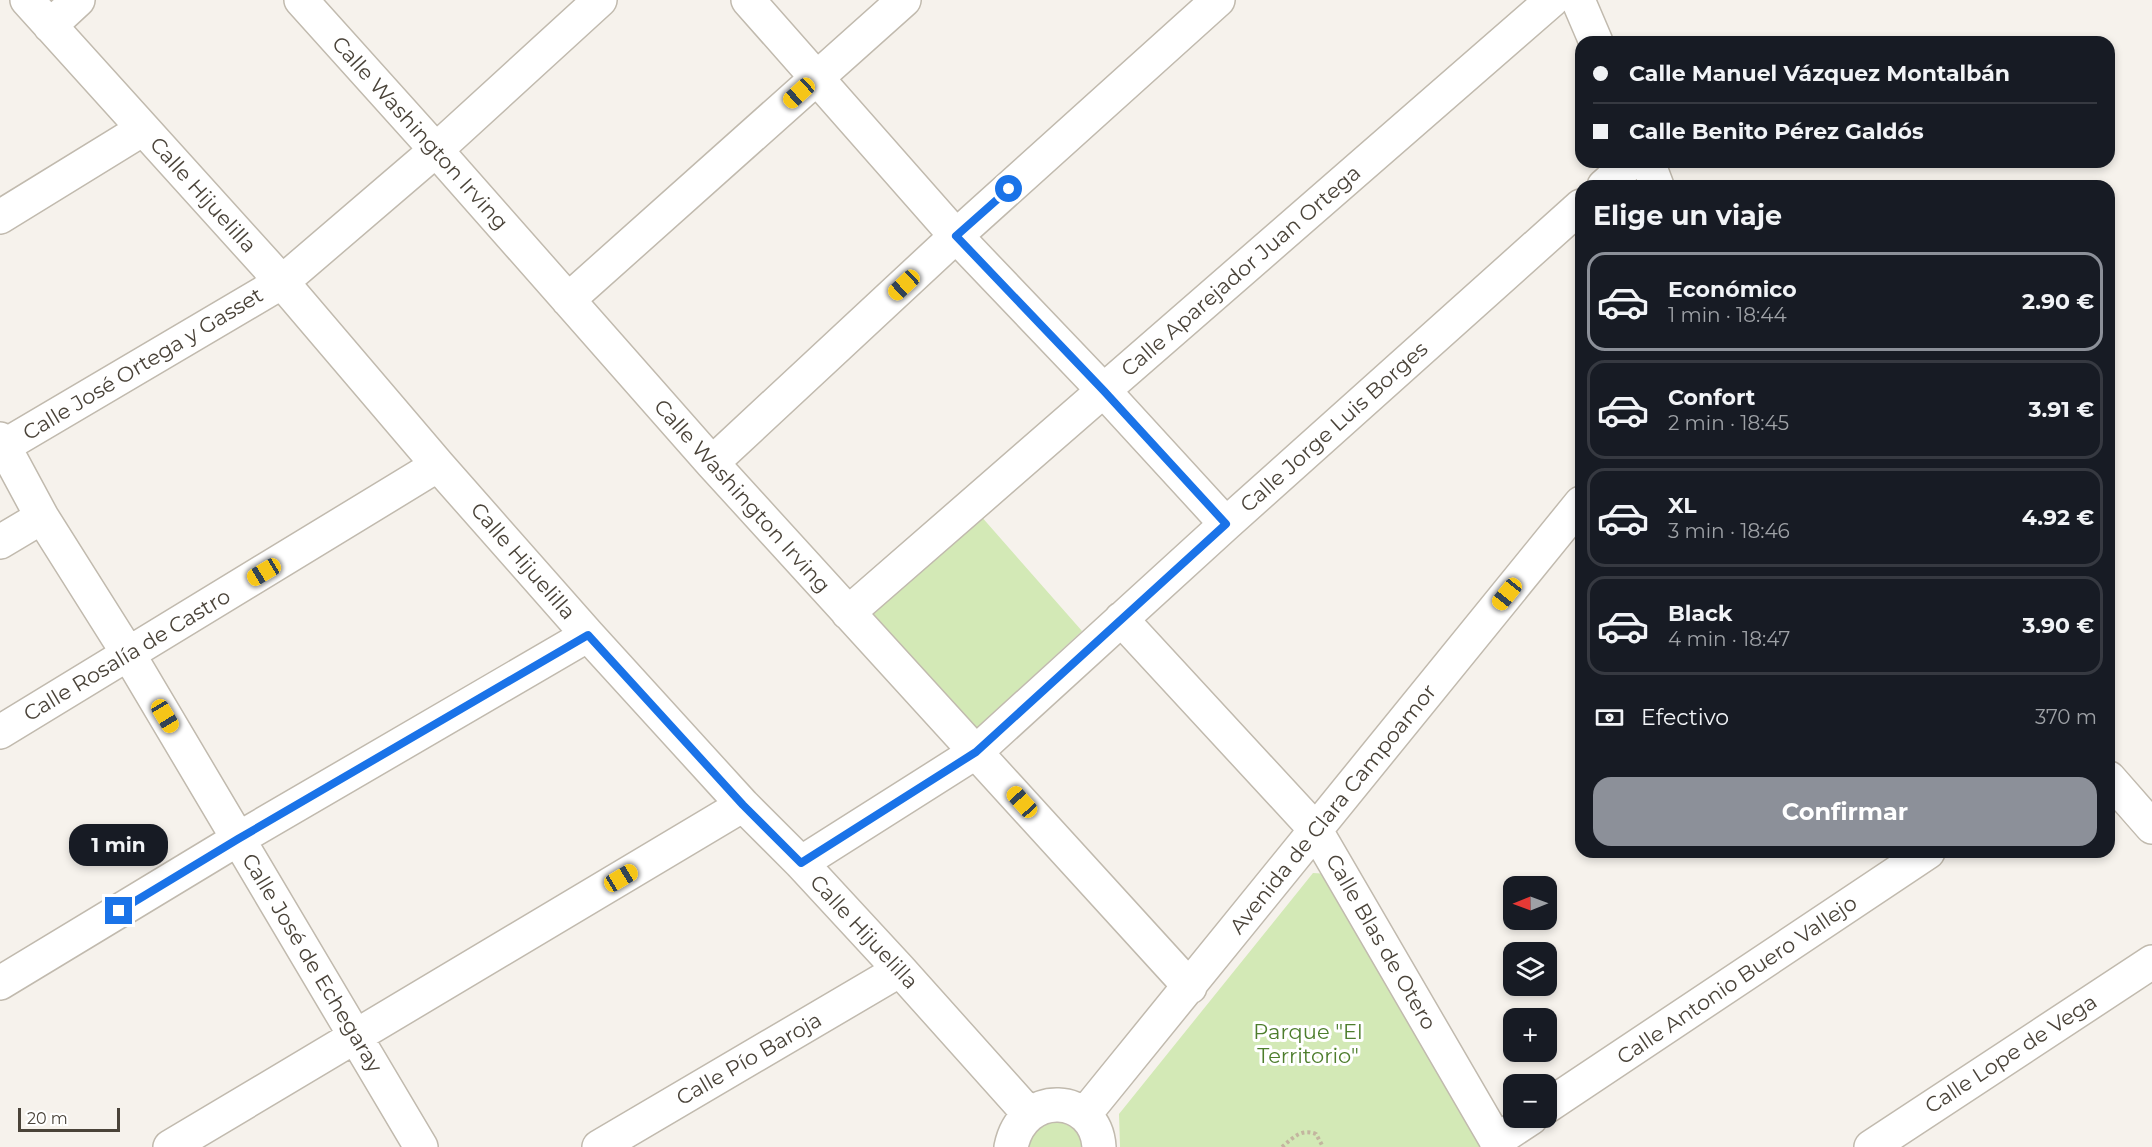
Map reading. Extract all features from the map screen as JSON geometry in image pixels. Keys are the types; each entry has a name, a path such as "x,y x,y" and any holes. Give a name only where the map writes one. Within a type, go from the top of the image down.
{"street":[{"name":"Calle Hijuelilla","path":"27,0 282,282 438,465 588,635 743,805 801,863 900,970 1029,1113"},
{"path":"50,26 78,0"},
{"name":"Calle Washington Irving","path":"301,0 711,463 1190,987"},
{"path":"748,0 956,236 1104,391 1226,524"},
{"path":"568,300 904,0"},
{"path":"711,463 956,236 1218,0"},
{"name":"Calle Aparejador Juan Ortega","path":"848,613 1552,0"},
{"path":"1578,0 1593,36"},
{"name":"Calle José Ortega y Gasset","path":"2,443 282,282 436,150 581,6"},
{"path":"0,217 143,129"},
{"path":"1611,180 1624,168"},
{"name":"Calle Jorge Luis Borges","path":"801,863 976,752 1575,211"},
{"name":"Calle José de Echegaray","path":"2,443 42,517 129,655 421,1147"},
{"name":"Calle Rosalía de Castro","path":"0,732 438,465"},
{"name":"Avenida de Clara Campoamor","path":"1084,1115 1575,510"},
{"path":"0,542 42,517"},
{"name":"Calle Blas de Otero","path":"1121,619 1315,830 1498,1144"},
{"path":"0,983 238,839 588,635"},
{"path":"2115,785 2152,827"},
{"path":"170,1147 215,1136 355,1036 743,805"},
{"name":"Calle Antonio Buero Vallejo","path":"1557,1099 1909,858"},
{"name":"Calle Lope de Vega","path":"1870,1147 2152,962"},
{"name":"Calle Pío Baroja","path":"599,1147 900,970"},
{"path":"1011,1147 1014,1134 1029,1113 1041,1107 1057,1104 1071,1107 1094,1125 1099,1147"},
{"path":"1498,1144 1518,1128"}],"path":[{"path":"1282,1147 1300,1132 1309,1132 1316,1134 1323,1147"}],"green space":[{"path":"980,515 1082,631 974,731 869,614"},
{"name":"Parque \"El Territorio\"","path":"1313,873 1330,874 1485,1147 1120,1147 1119,1114"},
{"path":"1056,1121 1074,1130 1083,1147 1029,1147 1038,1129"}],"route":[{"path":"119,911 588,635 743,805 801,863 976,752 1226,524 1104,391 956,236 1009,189"}]}
